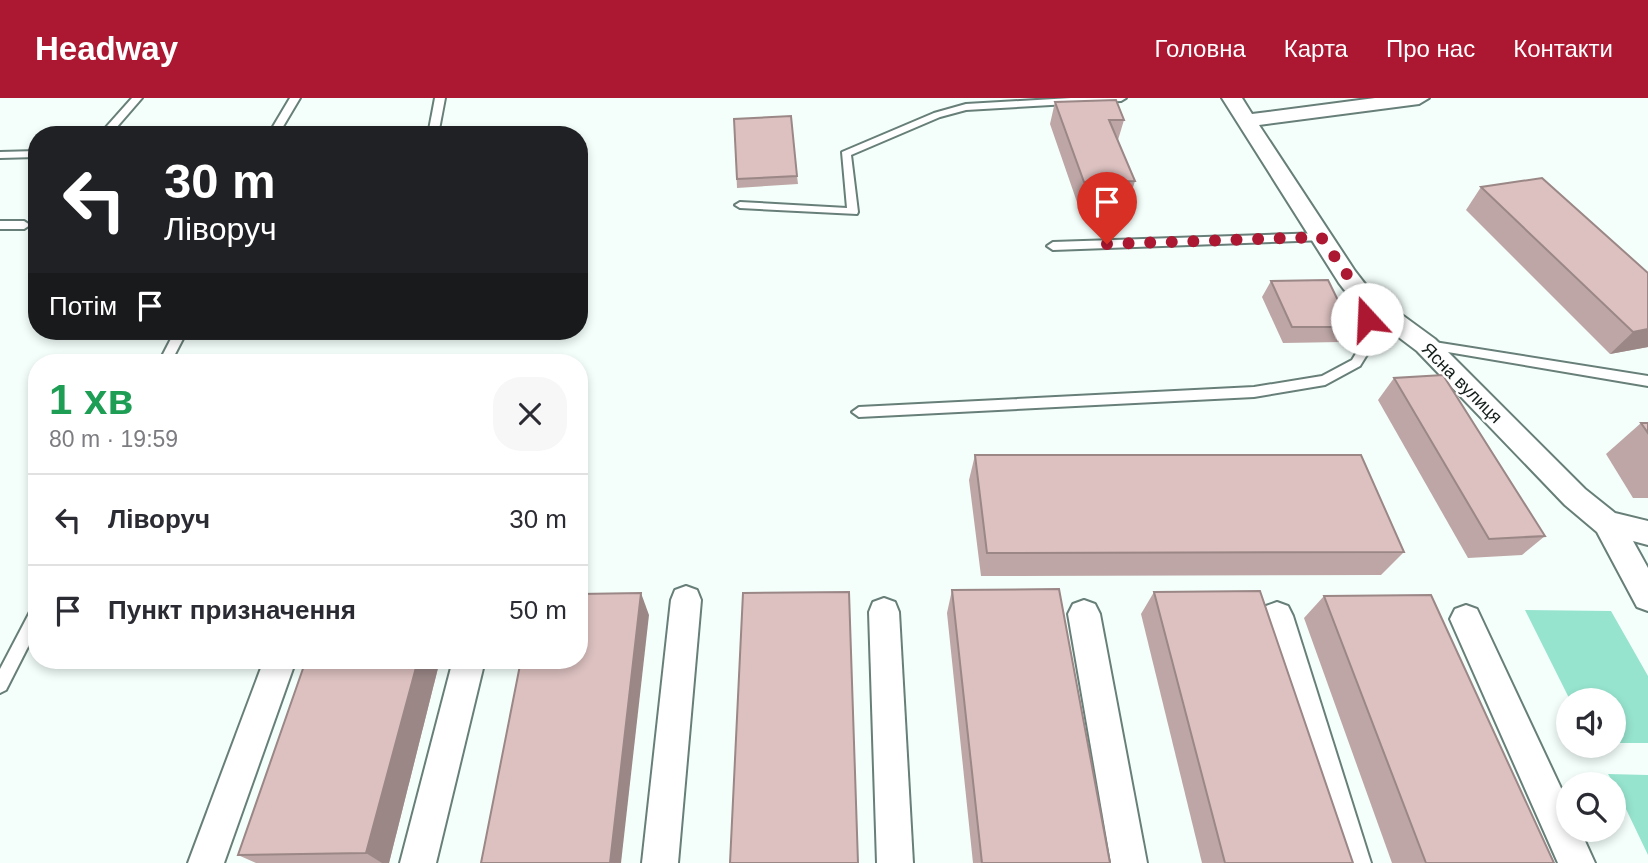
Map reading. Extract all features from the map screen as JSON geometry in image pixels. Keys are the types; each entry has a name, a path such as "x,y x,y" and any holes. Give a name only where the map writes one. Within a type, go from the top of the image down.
{"street":[{"name":"Ясна вулиця","path":"1232,98 1364,299 1426,345 1575,497 1607,523 1648,597"},
{"path":"1246,121 1419,98"},
{"name":"Ясна вулиця","path":"1607,523 1648,533"},
{"path":"660,863 686,600"},
{"path":"884,612 895,863"},
{"path":"1084,614 1129,863"},
{"path":"1277,616 1353,863"},
{"path":"1466,619 1577,863"},
{"path":"206,863 277,669"},
{"path":"418,863 467,669"}],"lane":[{"path":"112,126 137,98"},
{"path":"278,126 295,98"},
{"path":"435,126 440,98"},
{"path":"740,205 853,212 846,154 857,149 937,115 966,107 1121,98"},
{"path":"0,155 28,155"},
{"path":"0,225 24,225"},
{"path":"1053,246 1321,237"},
{"path":"859,412 1254,391 1325,380 1356,363 1370,340 1364,299"},
{"path":"1426,345 1648,381"},
{"path":"0,685 28,631"}],"green space":[{"path":"1525,610 1611,611 1648,676 1648,743 1626,743 1626,688 1564,688"},
{"path":"1626,774 1648,775 1648,855 1626,809"}],"building":[{"path":"1116,100 1124,120 1109,120 1135,181 1084,182 1055,102"},
{"path":"791,116 797,176 737,179 734,119"},
{"path":"1542,178 1648,273 1648,329 1633,332 1481,187"},
{"path":"1328,280 1351,327 1292,327 1271,281"},
{"path":"1443,375 1545,536 1489,539 1394,378"},
{"path":"1641,423 1648,423 1648,433"},
{"path":"975,455 1361,455 1404,552 987,553"},
{"path":"1059,589 1110,863 982,863 952,590"},
{"path":"1260,591 1353,863 1225,863 1154,592"},
{"path":"849,592 858,863 730,863 743,593"},
{"path":"641,593 610,863 481,863 519,669 588,669 588,594"},
{"path":"1431,595 1554,863 1426,863 1324,596"},
{"path":"303,669 416,669 366,853 238,855"}],"route":[{"path":"1107,244 1321,237 1364,299 1367,319"}]}
